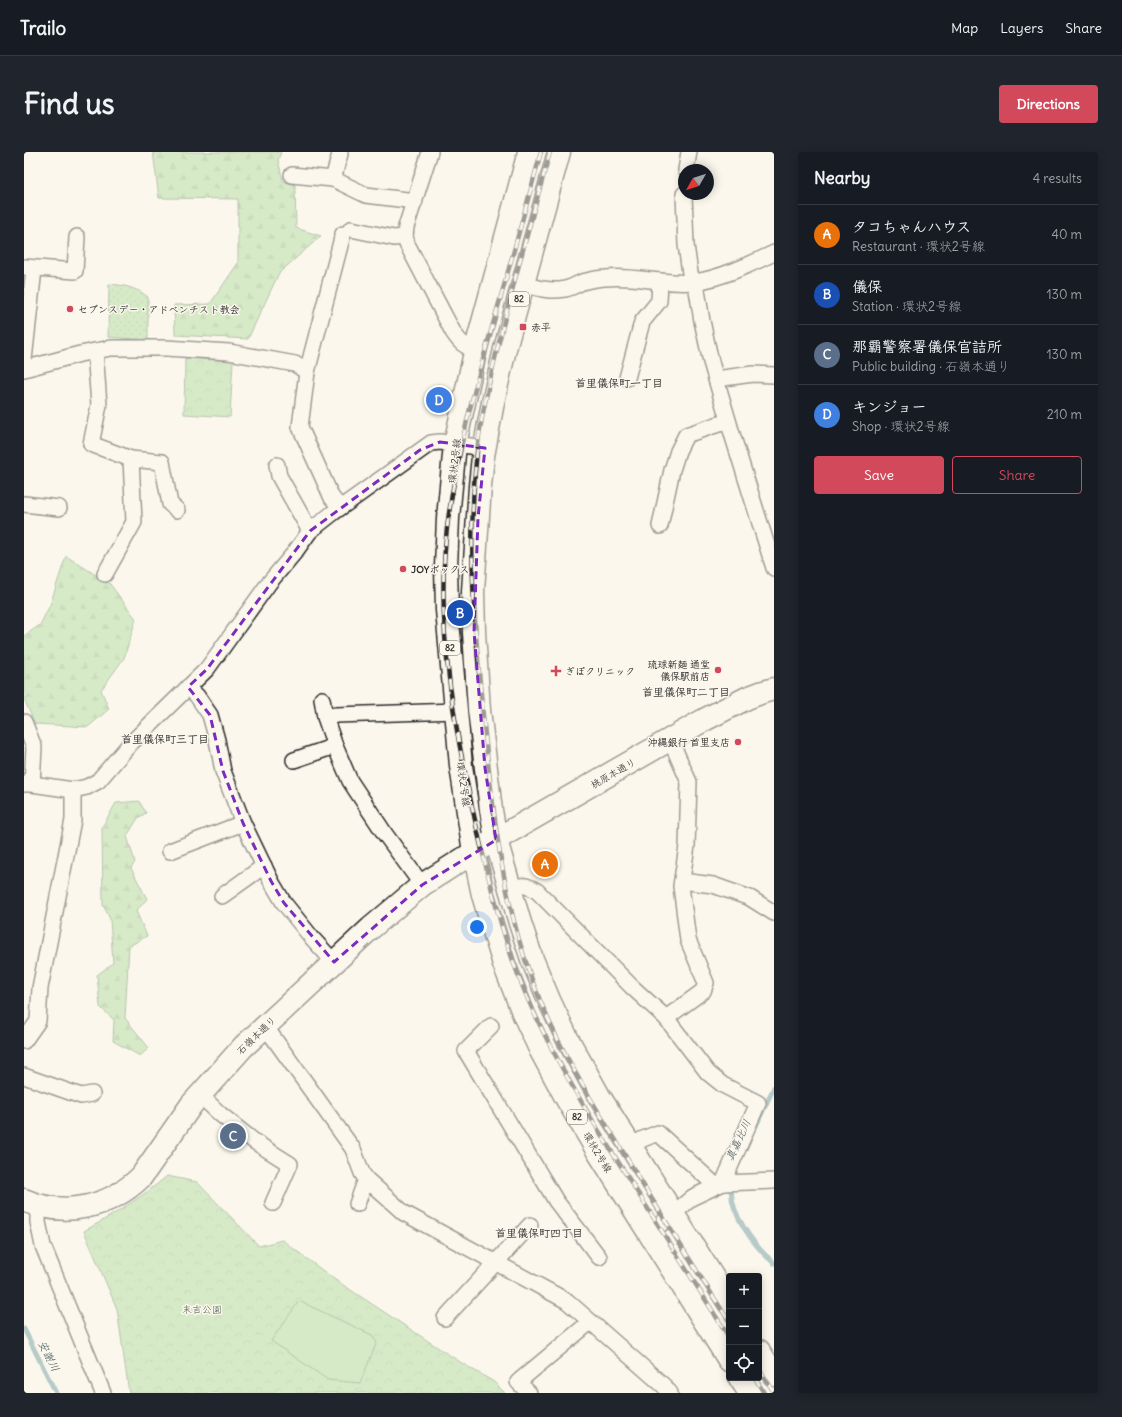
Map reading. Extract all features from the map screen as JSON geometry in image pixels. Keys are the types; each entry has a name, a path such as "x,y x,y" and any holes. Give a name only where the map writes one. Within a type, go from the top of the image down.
{"main road":[{"name":"環状2号線","path":"529,152 476,348 455,444 448,518 446,567 447,610 461,766 474,852 483,895 494,934 513,990 524,1015 568,1101 597,1150 726,1355"},
{"name":"82","path":"559,152 505,349 493,402 485,448 473,591 474,632 485,768 496,840 532,959 548,1000 599,1096 726,1298"},
{"name":"桃原本通り","path":"496,840 670,739 747,698 774,689"},
{"name":"石嶺本通り","path":"31,1203 66,1209 89,1206 110,1199 130,1187 141,1177 200,1095 243,1047 265,1026 371,928 422,885 442,871 496,840"},
{"path":"762,1356 774,1375"},
{"path":"742,1381 750,1393"}],"street":[{"path":"430,152 406,227 405,237 407,244 435,300 455,336 463,345 470,348 476,348"},
{"path":"687,164 689,152"},
{"path":"333,179 340,154"},
{"path":"292,175 333,179 366,195 415,201"},
{"path":"684,200 686,245 690,273 696,290 716,379 728,421 771,550 774,568"},
{"path":"340,507 332,498 300,427 307,372 347,231 394,238 405,237"},
{"path":"24,360 29,268 74,271 77,237"},
{"path":"523,284 541,289 554,290 565,289 584,282 616,277 693,282 719,276 774,254"},
{"path":"627,378 642,322 659,301 660,281"},
{"path":"24,369 45,362 95,351 111,348 138,347 229,352 295,364 307,372"},
{"path":"95,351 99,405 91,444 131,459 162,462 170,504 177,510"},
{"path":"716,379 753,374 774,375"},
{"path":"660,526 672,470 678,451 686,435 728,421"},
{"path":"24,722 34,747 28,784 72,790 87,787 98,781 130,744 207,669 269,583 295,552 310,531 340,507 431,443 440,442 485,448"},
{"path":"105,574 134,522 131,459"},
{"path":"277,465 279,476 310,531"},
{"path":"24,504 59,508"},
{"path":"188,687 197,696 210,715 223,771 242,823 264,866 284,903 312,938 334,962"},
{"path":"322,699 325,717 335,746 350,781 385,834 422,885"},
{"path":"325,717 336,715 456,710"},
{"path":"666,1018 703,991 706,983 688,940 681,886 687,846 689,782 670,739"},
{"path":"294,760 335,746"},
{"path":"24,1041 38,1021 40,988 73,820 72,790"},
{"path":"170,851 242,823"},
{"path":"222,896 264,866"},
{"path":"682,881 713,885 728,890 750,898 774,913"},
{"path":"510,888 521,885 528,886 537,891 666,1018 708,1073 723,1085 758,1103 721,1184"},
{"path":"265,1026 353,1149 362,1173 366,1179 404,1213 566,1301 664,1386 670,1393"},
{"path":"491,1026 466,1051 556,1201 599,1257"},
{"path":"24,1076 81,1096 92,1094"},
{"path":"200,1095 220,1114 255,1142 290,1164 273,1203"},
{"path":"631,1146 658,1133 721,1184"},
{"path":"357,1204 366,1179"},
{"path":"649,1234 692,1197 721,1184 774,1181"},
{"path":"31,1203 38,1222 43,1246 103,1393"},
{"path":"445,1318 530,1225"},
{"path":"529,1393 518,1382 590,1322"}],"highlighted area":[{"path":"440,442 485,448 478,518 474,632 485,768 496,840 422,885 334,962 284,903 271,881 243,823 223,771 210,715 188,687 207,669 310,531 420,450"}],"green space":[{"path":"153,152 281,152 278,160 283,181 295,185 296,228 321,236 279,273 248,339 175,335 174,305 210,304 238,263 238,199 159,198"},
{"path":"109,284 120,285 139,291 148,297 148,340 108,337"},
{"path":"185,358 233,361 230,417 184,414"},
{"path":"66,556 110,584 136,619 124,658 101,690 109,709 88,727 35,724 24,699 24,636 40,625 50,605"},
{"path":"139,801 146,813 138,818 127,836 135,862 131,868 147,899 136,911 147,936 129,946 125,1018 149,1048 140,1056 113,1041 114,1020 100,1007 97,975 113,963 110,919 103,905 102,827 116,803"},
{"name":"末吉公園","path":"167,1176 197,1182 259,1246 282,1240 334,1279 460,1362 494,1382 505,1393 129,1393 117,1309 84,1231 127,1206"},
{"path":"299,1301 372,1335 377,1342 360,1383 328,1380 271,1341"}],"waterway":[{"name":"真嘉比川","path":"755,1128 774,1087"},
{"name":"真嘉比川","path":"732,1185 734,1206 738,1217 751,1238 774,1263"},
{"name":"安謝川","path":"24,1329 56,1393"}],"railway":[{"path":"541,152 473,395 455,474 447,528 444,566 445,642 449,680 461,755 488,877 501,924 526,994 566,1076 612,1152 726,1332"},
{"path":"550,152 491,374 479,436 475,471 472,541 474,610 483,715 495,824 516,931 527,966 548,1019 567,1057 598,1112 726,1316"},
{"path":"762,1374 774,1392"},
{"path":"757,1381 764,1393"}],"place":[{"name":"セブンスデー・アドベンチスト教会","path":"70,309"},
{"name":"赤平","path":"523,327"},
{"name":"キンジョー","path":"439,400"},
{"name":"JOYボックス","path":"403,569"},
{"name":"儀保","path":"460,613"},
{"name":"琉球新麺 通堂 儀保駅前店","path":"718,670"},
{"name":"ぎぼクリニック","path":"556,671"},
{"name":"沖縄銀行 首里支店","path":"738,742"},
{"name":"タコちゃんハウス","path":"545,864"},
{"name":"那覇警察署儀保官詰所","path":"233,1136"}],"district":[{"name":"首里儀保町一丁目","path":"619,383"},
{"name":"首里儀保町二丁目","path":"686,692"},
{"name":"首里儀保町三丁目","path":"165,739"},
{"name":"首里儀保町四丁目","path":"539,1233"}]}
